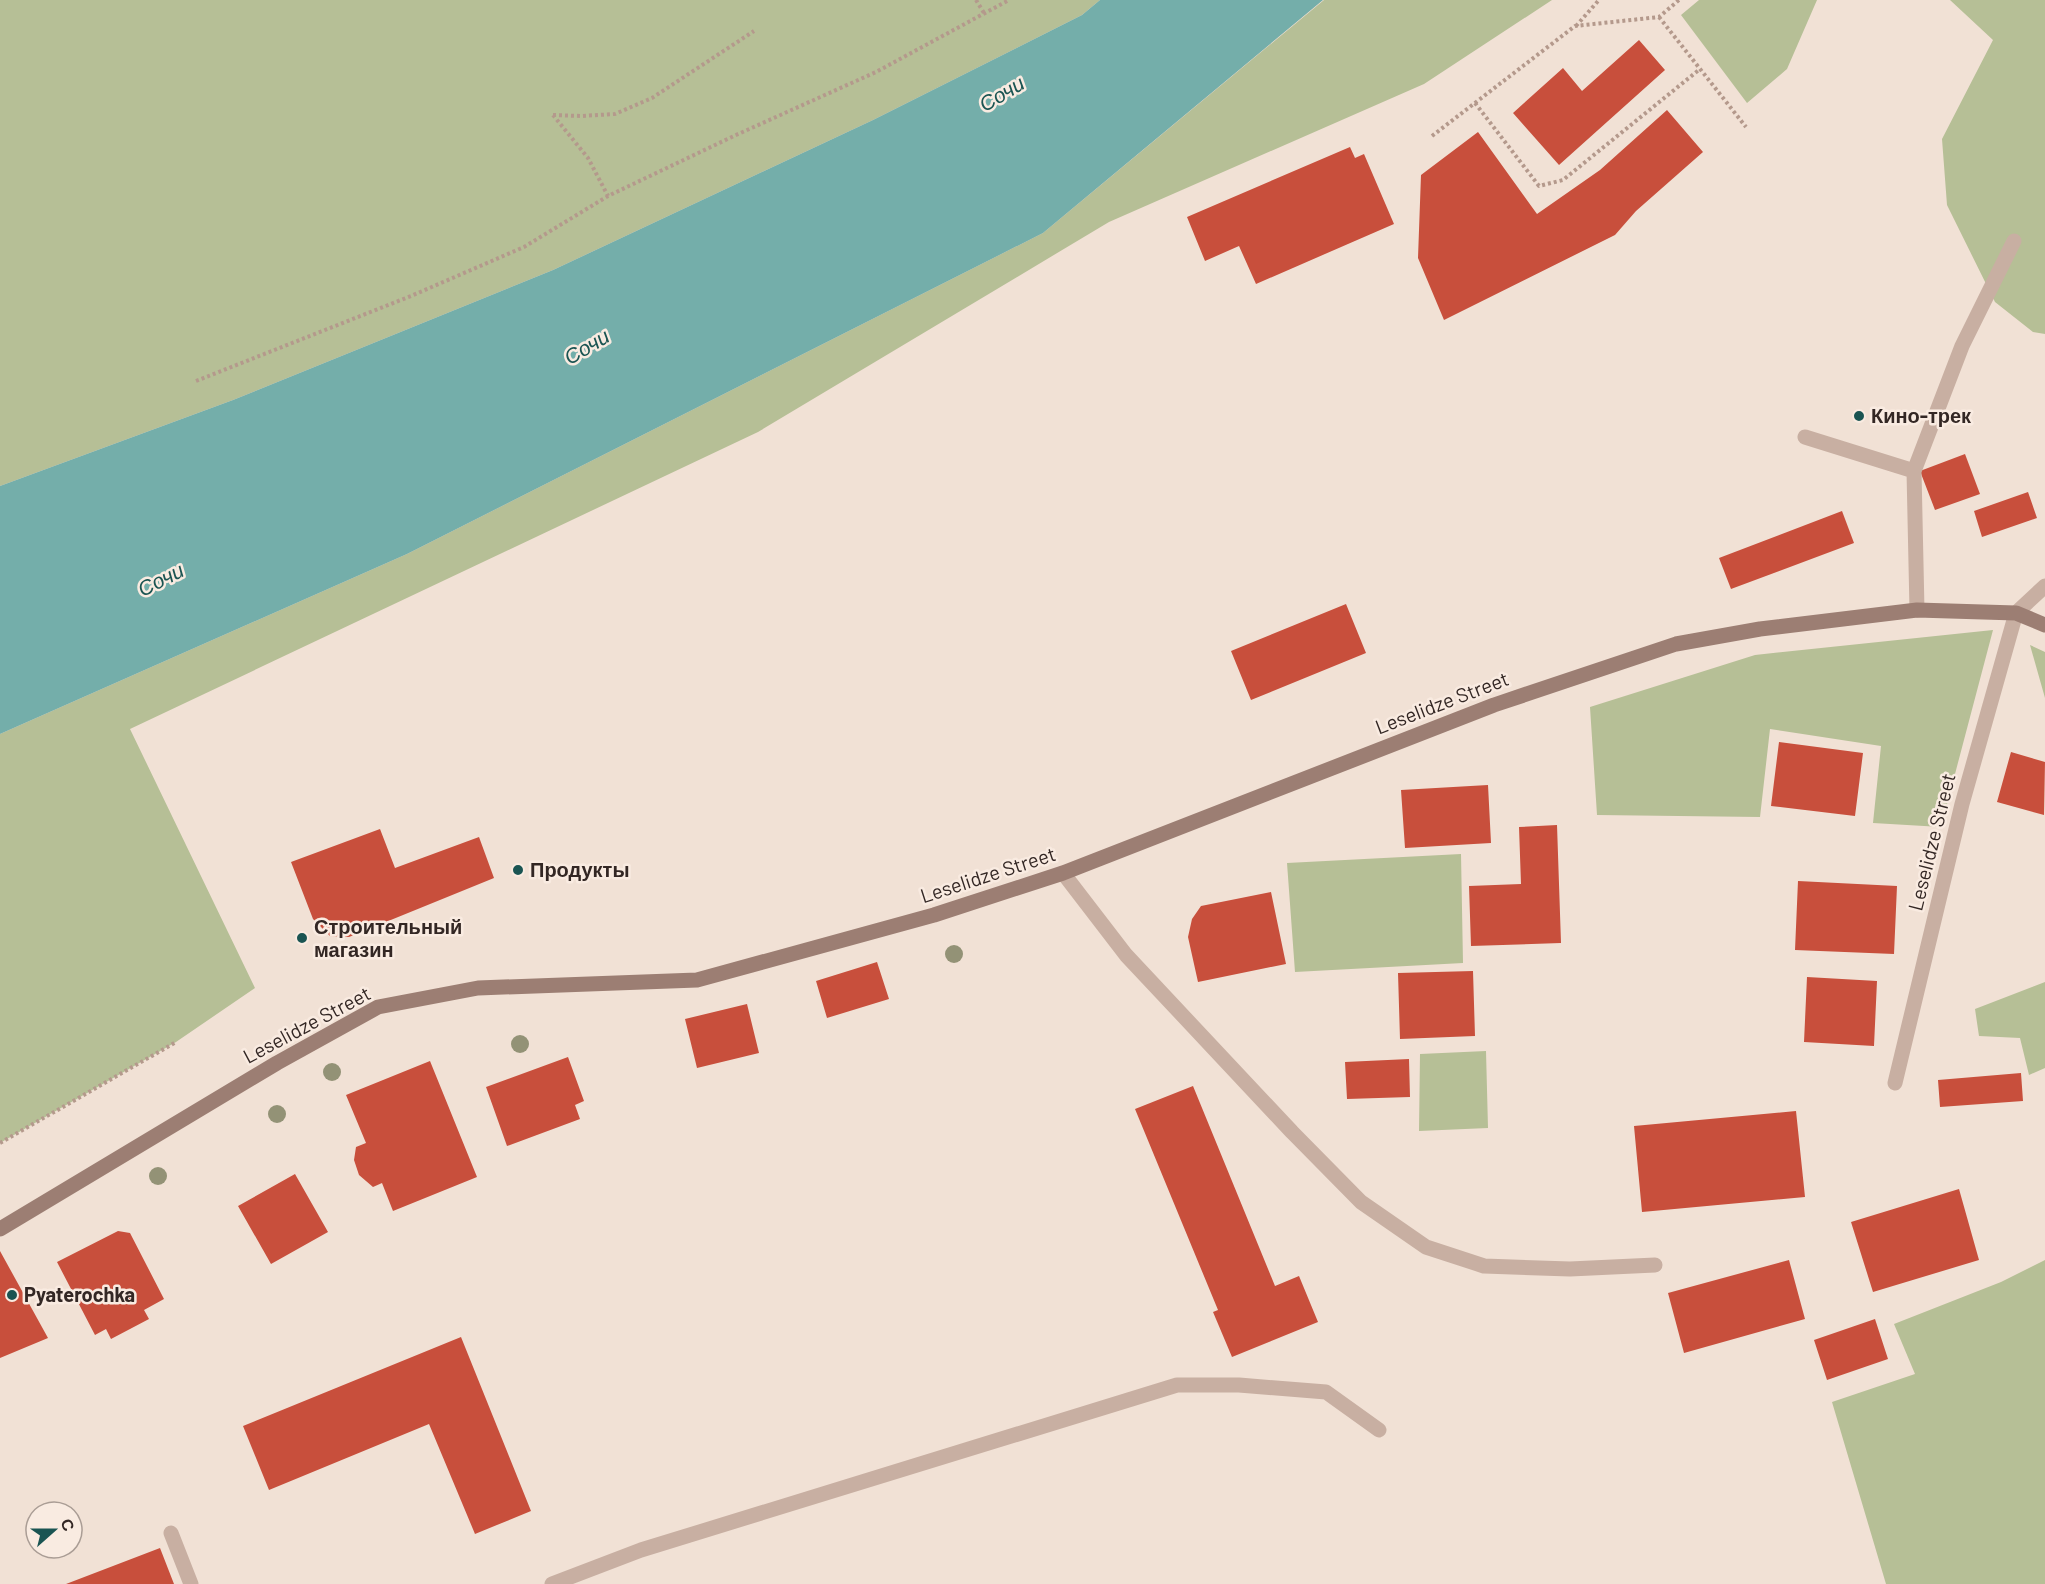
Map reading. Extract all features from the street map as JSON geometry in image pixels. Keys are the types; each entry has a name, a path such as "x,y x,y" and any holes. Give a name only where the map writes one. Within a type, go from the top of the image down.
{"street":[{"path":"1917,610 1914,471 1962,346 2014,241"},
{"path":"1805,437 1914,471"},
{"path":"2016,613 2045,586"},
{"name":"Leselidze Street","path":"0,1229 277,1063 378,1008 478,988 696,980 934,915 1063,873 1494,705 1676,644 1760,629 1917,610 2016,613 2045,625"},
{"name":"Leselidze Street","path":"1895,1083 1962,804 2016,613"},
{"path":"1063,873 1126,955 1292,1132 1361,1202 1426,1247 1484,1266 1570,1269 1655,1265"},
{"path":"552,1584 641,1550 1177,1384 1239,1385 1326,1392 1379,1430"},
{"path":"171,1533 191,1584"}],"path":[{"path":"976,0 984,13"},
{"path":"196,381 411,297 524,247 608,196 876,72 1009,0"},
{"path":"1432,136 1575,26 1599,0"},
{"path":"1575,26 1659,17 1679,0"},
{"path":"1659,17 1746,127"},
{"path":"608,196 588,158 553,115 615,114 652,98 754,31"},
{"path":"1474,104 1539,186 1563,180 1700,69"},
{"path":"0,1143 176,1042"}],"green space":[{"path":"0,0 1100,0 1082,15 873,120 553,270 233,400 0,486"},
{"path":"1324,0 1552,0 1424,84 1109,222 758,432 130,729 255,988 176,1042 0,1143 0,734 407,554 1043,233"},
{"path":"1699,0 1817,0 1787,69 1747,103 1681,15"},
{"path":"1950,0 2045,0 2045,334 2033,332 1995,302 1947,205 1942,139 1993,40"},
{"path":"1993,630 1941,827 1873,823 1881,746 1770,729 1760,817 1597,815 1590,707 1755,655"},
{"path":"2030,645 2045,652 2045,698"},
{"path":"1461,854 1463,963 1295,972 1287,863"},
{"path":"2045,982 2045,1068 2029,1075 2020,1038 1979,1036 1975,1009"},
{"path":"1486,1051 1488,1128 1419,1131 1420,1054"},
{"path":"2045,1260 2045,1584 1886,1584 1832,1402 1915,1374 1894,1324 2001,1282"}],"water":[{"name":"Сочи","path":"1100,0 1323,0 1043,233 407,554 0,734 0,486 233,400 553,270 873,120 1082,15"}],"building":[{"path":"1639,40 1665,70 1559,165 1513,113 1563,68 1582,91"},
{"path":"1667,110 1703,152 1636,211 1615,235 1444,320 1418,258 1421,175 1478,132 1537,214 1600,170"},
{"path":"1350,147 1355,158 1364,154 1394,224 1256,284 1239,246 1205,261 1187,217"},
{"path":"1965,454 1980,494 1935,510 1920,471"},
{"path":"2028,492 2037,518 1982,537 1974,511"},
{"path":"1842,511 1854,543 1731,589 1719,558"},
{"path":"1346,604 1366,653 1251,700 1231,651"},
{"path":"1779,742 1863,753 1855,816 1771,806"},
{"path":"2011,752 2045,762 2044,815 1997,802"},
{"path":"1488,785 1491,843 1405,848 1401,790"},
{"path":"1557,825 1561,943 1471,946 1469,886 1521,884 1519,827"},
{"path":"380,829 395,868 479,837 494,878 349,937 330,936 313,919 291,862"},
{"path":"1798,881 1897,886 1894,954 1795,950"},
{"path":"1271,892 1286,964 1198,982 1188,937 1192,919 1201,906"},
{"path":"877,962 889,999 827,1018 816,981"},
{"path":"1473,971 1475,1036 1400,1039 1398,973"},
{"path":"1807,977 1877,981 1874,1046 1804,1042"},
{"path":"747,1004 759,1053 697,1068 685,1019"},
{"path":"568,1057 584,1101 575,1105 580,1119 507,1146 486,1087"},
{"path":"1409,1059 1410,1097 1347,1099 1345,1062"},
{"path":"430,1061 477,1177 393,1211 382,1183 373,1187 359,1175 354,1160 356,1147 366,1143 346,1095"},
{"path":"2021,1073 2023,1101 1940,1107 1938,1080"},
{"path":"1193,1086 1275,1286 1299,1276 1318,1322 1232,1357 1213,1312 1218,1310 1135,1109"},
{"path":"1796,1111 1805,1197 1642,1212 1634,1126"},
{"path":"295,1174 328,1232 271,1264 238,1206"},
{"path":"1959,1189 1979,1260 1873,1292 1851,1222"},
{"path":"118,1231 130,1233 164,1299 144,1310 149,1319 111,1339 106,1329 95,1335 57,1262"},
{"name":"Pyaterochka","path":"0,1251 48,1338 0,1358"},
{"path":"1789,1260 1805,1319 1684,1353 1668,1293"},
{"path":"1875,1319 1888,1359 1827,1380 1814,1340"},
{"path":"461,1337 531,1511 475,1534 429,1424 269,1490 243,1426"},
{"path":"160,1548 174,1584 66,1584"}],"place":[{"name":"Кино-трек","path":"1859,416"},
{"name":"Продукты","path":"518,870"},
{"name":"Строительный магазин","path":"302,938"},
{"name":"Pyaterochka","path":"12,1295"}]}
